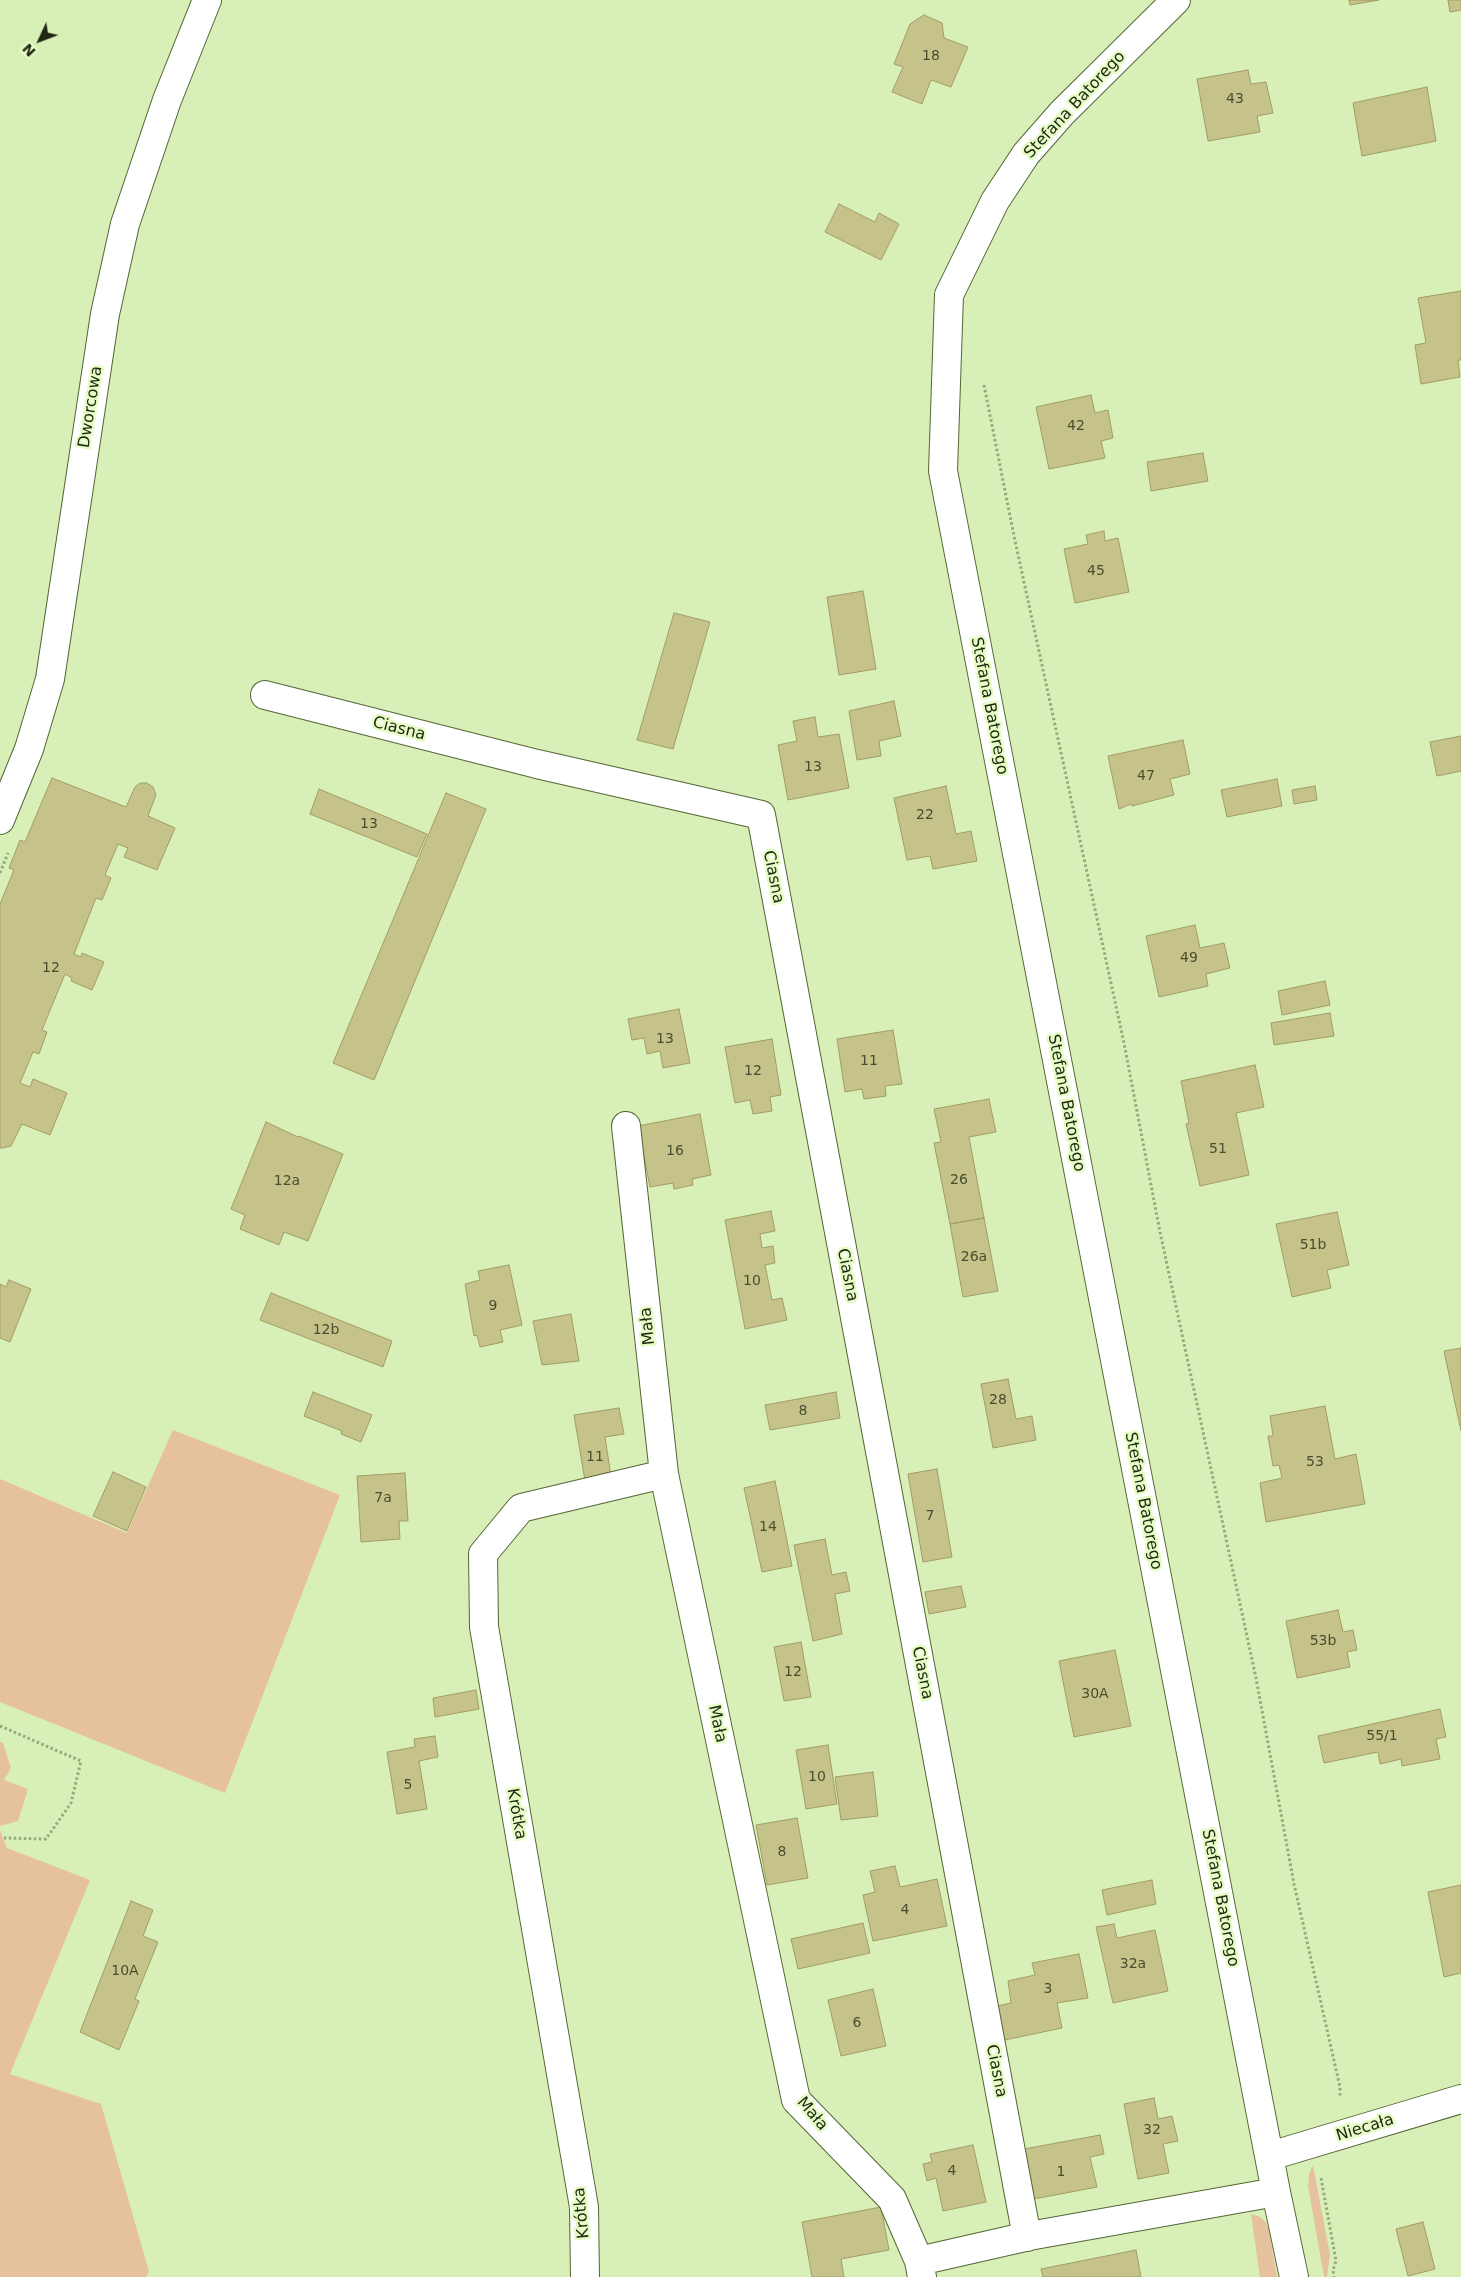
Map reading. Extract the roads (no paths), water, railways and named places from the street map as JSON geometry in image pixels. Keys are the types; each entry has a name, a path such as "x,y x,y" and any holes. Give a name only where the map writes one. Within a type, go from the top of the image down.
{"street":[{"name":"Dworcowa","path":"0,820 29,748 50,679 106,314 125,224 167,100 207,0"},
{"name":"Stefana Batorego","path":"1176,0 1062,113 1026,154 995,201 949,294 943,471 1294,2277"},
{"name":"Ciasna","path":"265,694 537,764 761,815 1027,2237"},
{"name":"Mała","path":"626,1126 664,1474 796,2100 892,2199 920,2269"},
{"name":"Krótka","path":"585,2277 584,2207 484,1627 483,1554 521,1508 664,1474"},
{"name":"Niecała","path":"1270,2156 1461,2099"},
{"path":"920,2269 1027,2237 1276,2192"}]}
